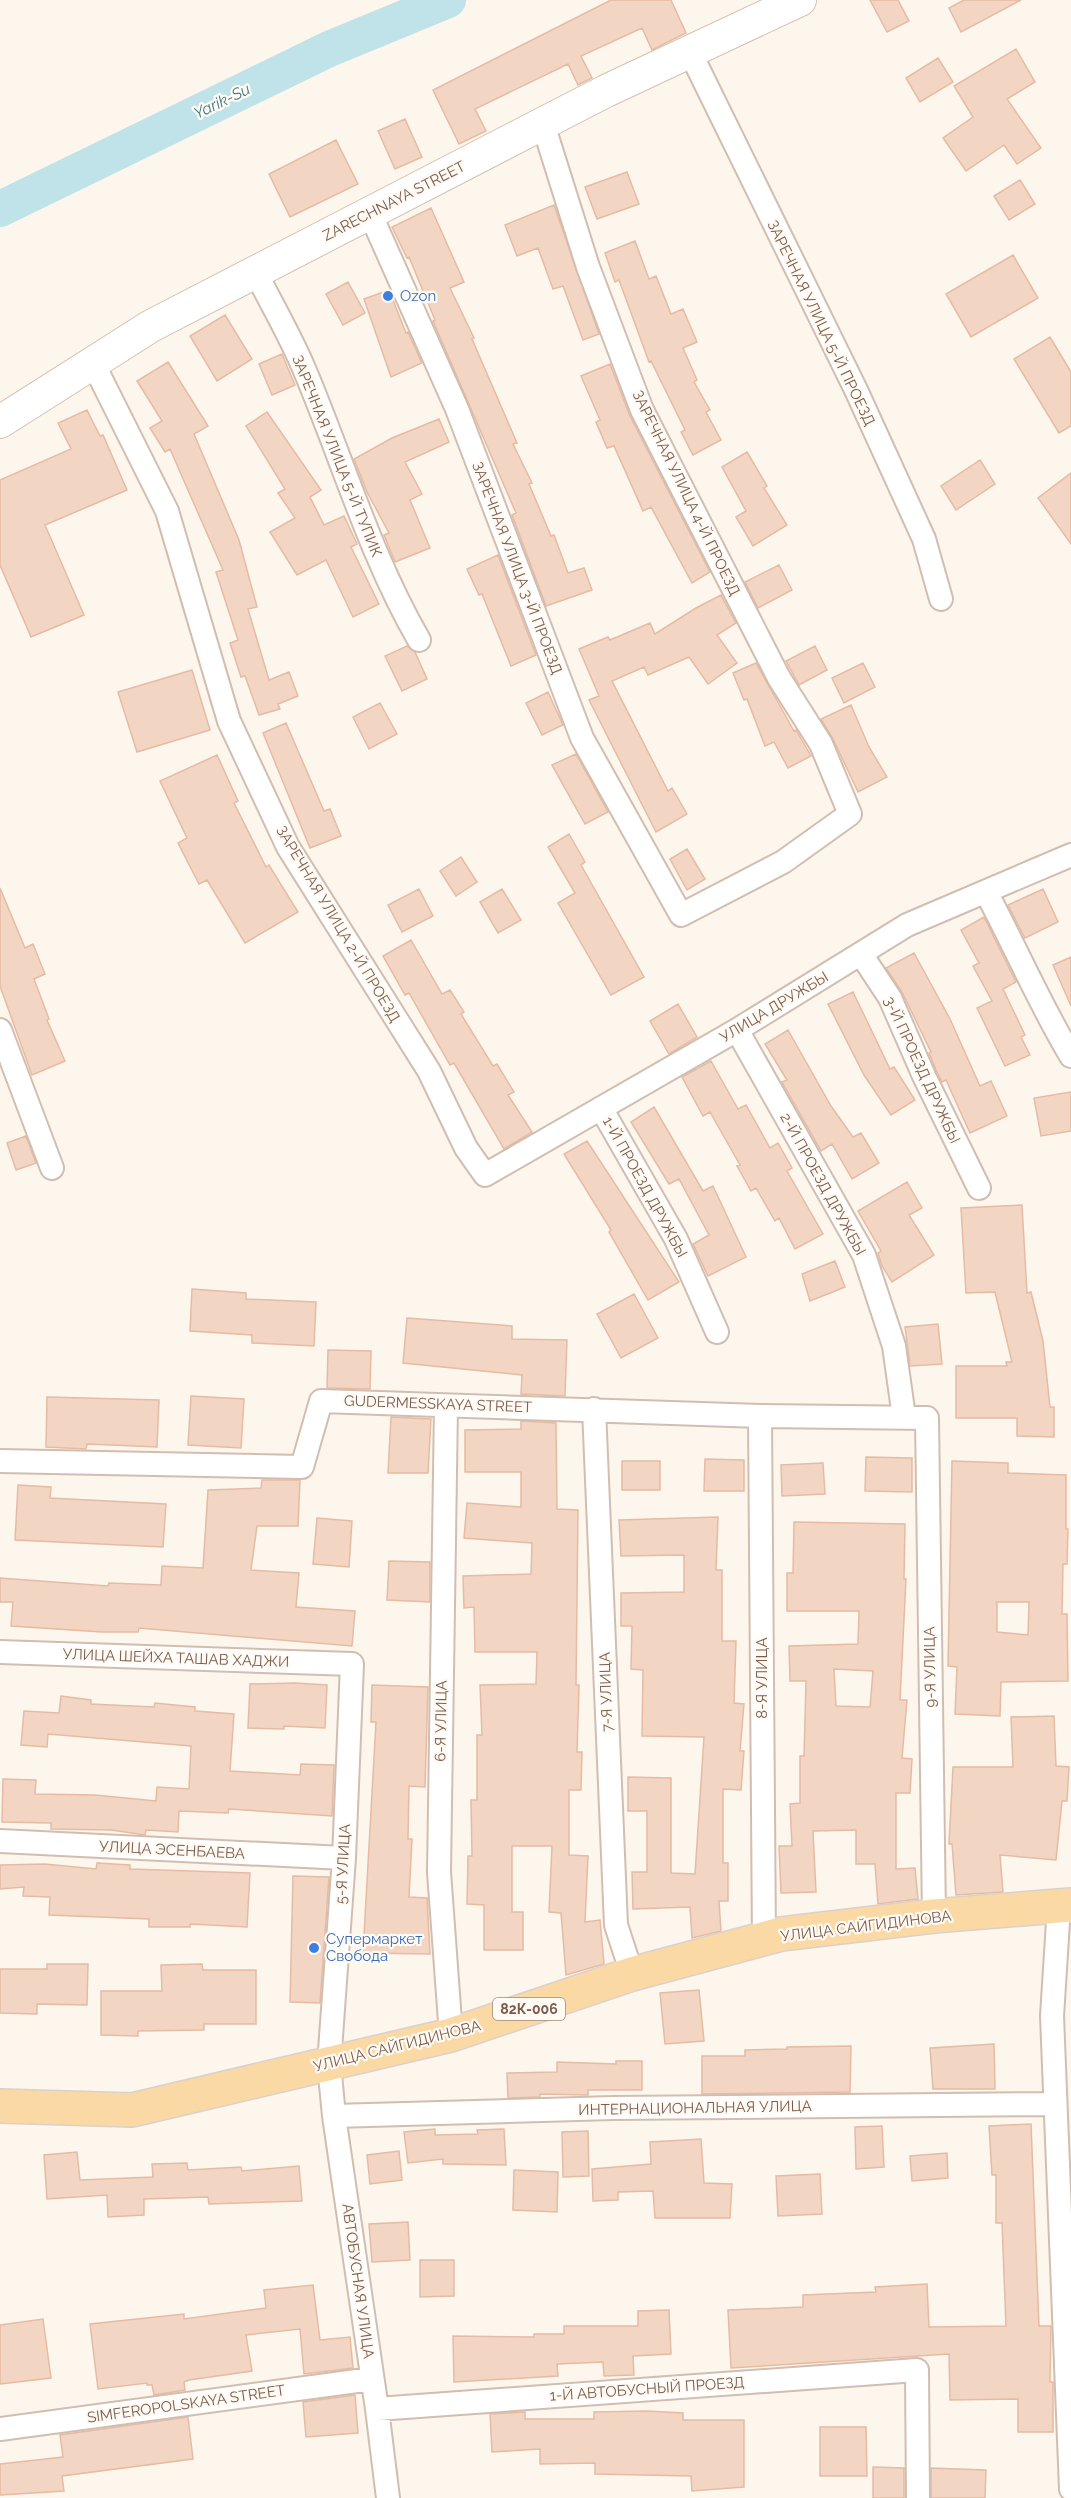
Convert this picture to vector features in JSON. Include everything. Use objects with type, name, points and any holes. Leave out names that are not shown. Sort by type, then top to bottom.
[{"type":"main road","name":"ZARECHNAYA STREET","points":[[0,422],[151,326],[543,123],[800,0]]},
{"type":"main road","name":"УЛИЦА САЙГИДИНОВА","points":[[0,2106],[132,2110],[451,2035],[632,1974],[764,1941],[781,1934],[934,1917],[1065,1906]]},
{"type":"street","name":"ЗАРЕЧНАЯ УЛИЦА 5-Й ПРОЕЗД","points":[[690,52],[856,390],[924,539],[941,599]]},
{"type":"street","name":"ЗАРЕЧНАЯ УЛИЦА 4-Й ПРОЕЗД","points":[[543,123],[588,267],[642,410],[779,678],[820,744],[850,814],[783,862],[681,915]]},
{"type":"street","name":"ЗАРЕЧНАЯ УЛИЦА 3-Й ПРОЕЗД","points":[[370,213],[456,410],[582,738],[681,915]]},
{"type":"street","name":"ЗАРЕЧНАЯ УЛИЦА 5-Й ТУПИК","points":[[256,273],[304,368],[369,537],[400,608],[419,640]]},
{"type":"street","name":"ЗАРЕЧНАЯ УЛИЦА 2-Й ПРОЕЗД","points":[[93,363],[167,511],[228,721],[288,847],[429,1071],[466,1148],[485,1175]]},
{"type":"street","name":"УЛИЦА ДРУЖБЫ","points":[[485,1175],[736,1030],[907,925],[1071,855]]},
{"type":"street","points":[[986,892],[1022,958],[1052,1025],[1071,1056]]},
{"type":"street","name":"3-Й ПРОЕЗД ДРУЖБЫ","points":[[861,954],[890,998],[924,1076],[979,1188]]},
{"type":"street","points":[[0,1030],[52,1168]]},
{"type":"street","name":"2-Й ПРОЕЗД ДРУЖБЫ","points":[[736,1030],[864,1255],[894,1347],[904,1417]]},
{"type":"street","name":"1-Й ПРОЕЗД ДРУЖБЫ","points":[[601,1108],[676,1239],[717,1332]]},
{"type":"street","name":"GUDERMESSKAYA STREET","points":[[0,1461],[302,1467],[321,1401],[594,1408],[760,1416],[927,1418]]},
{"type":"street","name":"6-Я УЛИЦА","points":[[446,1406],[440,1872],[451,2035]]},
{"type":"street","name":"7-Я УЛИЦА","points":[[594,1408],[616,1925],[632,1974]]},
{"type":"street","name":"8-Я УЛИЦА","points":[[760,1416],[764,1941]]},
{"type":"street","name":"9-Я УЛИЦА","points":[[927,1418],[934,1917]]},
{"type":"street","name":"УЛИЦА ШЕЙХА ТАШАВ ХАДЖИ","points":[[0,1652],[351,1664]]},
{"type":"street","name":"5-Я УЛИЦА","points":[[329,2064],[344,1858],[351,1664]]},
{"type":"street","name":"УЛИЦА ЭСЕНБАЕВА","points":[[0,1841],[344,1858]]},
{"type":"street","points":[[1065,1906],[1063,1983],[1052,2016],[1055,2104],[1065,2183],[1071,2489]]},
{"type":"street","name":"АВТОБУСНАЯ УЛИЦА","points":[[329,2064],[334,2116],[388,2498]]},
{"type":"street","name":"ИНТЕРНАЦИОНАЛЬНАЯ УЛИЦА","points":[[334,2116],[612,2108],[1055,2104]]},
{"type":"street","name":"1-Й АВТОБУСНЫЙ ПРОЕЗД","points":[[377,2409],[917,2370],[918,2498]]},
{"type":"street","name":"SIMFEROPOLSKAYA STREET","points":[[0,2429],[372,2379]]},
{"type":"building","points":[[611,0],[671,0],[686,33],[652,50],[642,28],[581,56],[592,78],[578,85],[568,64],[475,109],[486,131],[459,144],[433,90]]},
{"type":"building","points":[[870,0],[898,0],[909,21],[887,32]]},
{"type":"building","points":[[964,0],[1021,0],[961,32],[949,8]]},
{"type":"building","points":[[1016,49],[1035,82],[1007,99],[1041,148],[1017,164],[1004,145],[966,171],[943,138],[973,117],[954,86]]},
{"type":"building","points":[[938,58],[953,82],[920,102],[906,78]]},
{"type":"building","points":[[405,119],[422,157],[395,169],[378,131]]},
{"type":"building","points":[[336,140],[358,184],[290,217],[269,174]]},
{"type":"building","points":[[627,172],[639,204],[597,219],[585,187]]},
{"type":"building","points":[[1020,180],[1035,204],[1009,220],[994,196]]},
{"type":"building","points":[[554,205],[599,334],[583,340],[563,286],[553,289],[538,248],[517,256],[505,225]]},
{"type":"building","points":[[431,208],[464,282],[450,288],[474,338],[472,339],[517,443],[513,444],[532,483],[529,484],[551,536],[554,535],[568,573],[584,568],[592,590],[546,606],[512,515],[516,513],[433,321],[435,320],[409,257],[407,258],[392,227]]},
{"type":"building","points":[[635,241],[649,279],[656,276],[671,314],[683,309],[697,342],[683,348],[697,380],[694,382],[710,410],[706,412],[721,440],[693,455],[681,432],[685,430],[651,361],[649,362],[619,280],[615,282],[605,253]]},
{"type":"building","points":[[1013,255],[1038,298],[971,337],[946,294]]},
{"type":"building","points":[[348,282],[365,313],[343,325],[326,294]]},
{"type":"building","points":[[389,290],[406,333],[408,332],[422,363],[391,377],[364,299]]},
{"type":"building","points":[[225,315],[252,359],[217,381],[190,336]]},
{"type":"building","points":[[1050,337],[1071,372],[1071,426],[1059,433],[1014,359]]},
{"type":"building","points":[[282,354],[295,385],[272,395],[259,364]]},
{"type":"building","points":[[168,362],[208,426],[194,434],[239,540],[257,607],[248,609],[269,680],[289,672],[298,696],[278,704],[280,709],[259,715],[245,676],[241,677],[230,643],[238,640],[216,572],[223,570],[170,449],[165,452],[150,428],[162,421],[137,381]]},
{"type":"building","points":[[610,364],[630,416],[710,572],[692,583],[651,507],[643,511],[614,446],[607,448],[596,422],[600,420],[581,376]]},
{"type":"building","points":[[87,410],[100,436],[103,435],[127,490],[45,525],[84,615],[31,637],[0,565],[0,480],[71,449],[58,423]]},
{"type":"building","points":[[267,412],[321,490],[310,497],[324,525],[344,516],[357,544],[351,547],[379,604],[353,617],[326,560],[297,575],[270,532],[295,518],[278,493],[285,489],[246,426]]},
{"type":"building","points":[[439,419],[449,442],[405,462],[422,494],[410,500],[430,548],[395,562],[384,535],[389,533],[367,492],[354,459],[392,438]]},
{"type":"building","points":[[747,452],[767,486],[764,488],[787,525],[753,546],[736,517],[746,511],[722,467]]},
{"type":"building","points":[[980,460],[995,484],[956,510],[941,486]]},
{"type":"building","points":[[1071,473],[1071,544],[1038,498]]},
{"type":"building","points":[[498,555],[536,655],[511,666],[482,594],[479,595],[467,569]]},
{"type":"building","points":[[779,565],[792,590],[758,608],[745,582]]},
{"type":"building","points":[[721,595],[736,623],[717,635],[737,663],[708,684],[689,657],[648,675],[644,667],[612,681],[668,791],[672,788],[687,814],[656,832],[589,700],[599,696],[579,649],[608,637],[610,640],[650,623],[655,634]]},
{"type":"building","points":[[407,646],[415,652],[427,679],[402,691],[385,656]]},
{"type":"building","points":[[815,646],[827,670],[799,685],[786,661]]},
{"type":"building","points":[[756,663],[794,731],[796,730],[811,756],[788,768],[774,742],[765,746],[747,699],[744,700],[733,673]]},
{"type":"building","points":[[863,663],[875,687],[844,703],[832,678]]},
{"type":"building","points":[[192,670],[210,730],[137,752],[118,692]]},
{"type":"building","points":[[548,692],[563,725],[542,735],[526,703]]},
{"type":"building","points":[[380,703],[397,734],[369,749],[353,717]]},
{"type":"building","points":[[851,705],[869,747],[887,777],[858,792],[821,719]]},
{"type":"building","points":[[286,723],[324,811],[330,809],[341,836],[310,848],[263,733]]},
{"type":"building","points":[[576,754],[608,812],[585,824],[552,765]]},
{"type":"building","points":[[217,755],[238,801],[234,803],[266,867],[269,865],[298,912],[245,943],[207,880],[199,884],[178,843],[187,838],[160,781]]},
{"type":"building","points":[[569,834],[585,862],[581,865],[644,977],[611,995],[558,903],[575,893],[548,847]]},
{"type":"building","points":[[687,849],[705,879],[687,890],[670,859]]},
{"type":"building","points":[[461,857],[477,882],[456,896],[440,871]]},
{"type":"building","points":[[0,888],[25,948],[33,944],[45,974],[34,979],[49,1019],[47,1020],[65,1061],[32,1075],[0,986]]},
{"type":"building","points":[[419,889],[433,916],[402,932],[388,905]]},
{"type":"building","points":[[502,889],[521,920],[498,933],[480,902]]},
{"type":"building","points":[[1043,889],[1058,922],[1025,938],[1008,905]]},
{"type":"building","points":[[984,917],[1016,982],[1003,989],[1025,1035],[1021,1037],[1030,1055],[1005,1066],[977,1008],[992,1001],[973,966],[979,963],[961,930]]},
{"type":"building","points":[[411,940],[442,994],[450,990],[464,1012],[461,1014],[493,1066],[497,1064],[514,1092],[508,1095],[532,1132],[504,1149],[454,1063],[450,1065],[409,993],[405,995],[383,956]]},
{"type":"building","points":[[914,953],[950,1019],[980,1086],[991,1081],[1007,1116],[970,1133],[946,1080],[942,1082],[936,1070],[929,1053],[931,1052],[902,992],[886,968]]},
{"type":"building","points":[[1071,957],[1071,1006],[1053,965]]},
{"type":"building","points":[[853,992],[890,1069],[894,1067],[915,1100],[891,1115],[864,1075],[828,1004]]},
{"type":"building","points":[[678,1004],[697,1037],[669,1054],[650,1021]]},
{"type":"building","points":[[788,1030],[831,1106],[853,1137],[861,1133],[879,1163],[852,1179],[832,1144],[821,1151],[782,1082],[787,1080],[765,1044]]},
{"type":"building","points":[[711,1061],[738,1109],[746,1105],[770,1148],[778,1143],[792,1168],[787,1171],[823,1234],[795,1249],[779,1218],[775,1221],[756,1188],[751,1191],[737,1166],[740,1165],[710,1112],[703,1116],[682,1077]]},
{"type":"building","points":[[1071,1092],[1071,1131],[1041,1136],[1034,1098]]},
{"type":"building","points":[[654,1107],[703,1191],[713,1186],[746,1257],[708,1276],[693,1244],[709,1235],[679,1179],[669,1184],[631,1122]]},
{"type":"building","points":[[26,1136],[36,1163],[16,1170],[7,1143]]},
{"type":"building","points":[[587,1141],[679,1282],[648,1300],[609,1232],[611,1230],[564,1154]]},
{"type":"building","points":[[907,1182],[922,1208],[909,1215],[934,1255],[892,1282],[882,1266],[878,1253],[881,1251],[858,1211]]},
{"type":"building","points":[[1022,1205],[1027,1293],[1031,1292],[1043,1341],[1050,1407],[1054,1407],[1054,1437],[1017,1436],[1017,1418],[956,1418],[956,1366],[1007,1366],[1006,1362],[1012,1362],[995,1292],[966,1293],[961,1208]]},
{"type":"building","points":[[835,1261],[845,1287],[810,1301],[802,1274]]},
{"type":"building","points":[[192,1289],[246,1293],[246,1299],[316,1302],[314,1346],[252,1343],[252,1335],[190,1331]]},
{"type":"building","points":[[634,1294],[658,1338],[621,1358],[597,1314]]},
{"type":"building","points":[[407,1318],[512,1326],[512,1339],[567,1340],[565,1396],[521,1394],[522,1375],[403,1363]]},
{"type":"building","points":[[938,1324],[942,1364],[910,1366],[905,1327]]},
{"type":"building","points":[[328,1350],[371,1351],[370,1389],[327,1388]]},
{"type":"building","points":[[191,1396],[244,1399],[241,1448],[188,1445]]},
{"type":"building","points":[[47,1397],[159,1400],[157,1447],[87,1444],[86,1449],[46,1447]]},
{"type":"building","points":[[391,1417],[431,1419],[428,1473],[388,1473]]},
{"type":"building","points":[[521,1421],[556,1423],[557,1509],[578,1510],[577,1752],[582,1752],[581,1790],[569,1790],[569,1855],[588,1856],[585,1922],[600,1920],[604,1964],[566,1975],[561,1913],[549,1912],[552,1846],[512,1846],[512,1912],[523,1912],[523,1950],[484,1950],[484,1905],[467,1904],[468,1856],[472,1856],[471,1800],[477,1800],[477,1735],[482,1735],[480,1685],[536,1684],[537,1652],[475,1652],[474,1607],[464,1608],[463,1576],[531,1574],[532,1543],[464,1538],[467,1503],[521,1507],[521,1472],[465,1472],[465,1430],[521,1429]]},
{"type":"building","points":[[866,1457],[912,1458],[912,1492],[865,1491]]},
{"type":"building","points":[[705,1459],[744,1460],[744,1491],[704,1491]]},
{"type":"building","points":[[622,1461],[660,1461],[660,1490],[622,1490]]},
{"type":"building","points":[[952,1461],[1008,1463],[1008,1473],[1066,1475],[1067,1564],[1063,1564],[1062,1614],[1067,1614],[1068,1681],[1001,1682],[1000,1716],[955,1714],[957,1667],[948,1666]],"holes":[[[997,1602],[1029,1602],[1028,1635],[997,1632]]]},
{"type":"building","points":[[823,1463],[825,1494],[782,1496],[781,1465]]},
{"type":"building","points":[[262,1480],[300,1480],[298,1526],[257,1526],[251,1570],[299,1573],[296,1607],[355,1611],[352,1646],[139,1628],[138,1632],[102,1632],[11,1626],[13,1602],[0,1602],[0,1578],[108,1586],[109,1583],[161,1585],[162,1566],[203,1568],[208,1490],[261,1488]]},
{"type":"building","points":[[18,1485],[51,1487],[50,1498],[166,1504],[163,1547],[15,1540]]},
{"type":"building","points":[[718,1517],[716,1570],[722,1570],[722,1641],[736,1641],[734,1703],[744,1704],[740,1751],[744,1751],[741,1790],[723,1789],[723,1863],[728,1863],[728,1901],[719,1901],[721,1931],[692,1938],[690,1907],[633,1909],[632,1872],[647,1872],[647,1811],[628,1811],[628,1777],[671,1778],[671,1873],[695,1874],[704,1737],[642,1736],[643,1670],[631,1669],[632,1626],[621,1626],[621,1593],[684,1592],[684,1555],[621,1556],[619,1520]]},
{"type":"building","points":[[317,1518],[352,1521],[349,1567],[313,1564]]},
{"type":"building","points":[[794,1522],[905,1524],[904,1579],[906,1579],[900,1700],[907,1700],[902,1758],[912,1759],[910,1793],[896,1793],[896,1869],[915,1868],[918,1899],[878,1904],[875,1864],[856,1864],[856,1830],[813,1831],[816,1892],[781,1893],[779,1846],[792,1846],[790,1804],[800,1803],[800,1756],[804,1756],[806,1681],[790,1681],[789,1646],[858,1644],[859,1611],[787,1611],[787,1573],[793,1573]],"holes":[[[834,1669],[873,1671],[870,1707],[836,1706]]]},
{"type":"building","points":[[389,1561],[430,1562],[430,1602],[387,1600]]},
{"type":"building","points":[[250,1684],[327,1685],[325,1728],[284,1726],[284,1729],[248,1728]]},
{"type":"building","points":[[372,1685],[428,1687],[425,1787],[409,1786],[408,1839],[412,1839],[409,1897],[427,1898],[430,1954],[363,1953],[376,1722],[371,1722]]},
{"type":"building","points":[[61,1696],[91,1700],[91,1704],[154,1707],[155,1703],[195,1707],[195,1711],[234,1714],[230,1771],[300,1775],[301,1764],[334,1765],[332,1816],[229,1809],[228,1813],[179,1811],[178,1832],[146,1830],[145,1835],[111,1830],[51,1829],[51,1823],[2,1822],[3,1779],[36,1780],[35,1794],[95,1795],[156,1801],[157,1787],[189,1789],[191,1746],[48,1734],[47,1747],[21,1745],[24,1711],[59,1713]]},
{"type":"building","points":[[1054,1716],[1056,1766],[1069,1767],[1067,1801],[1062,1801],[1056,1860],[1000,1855],[1003,1892],[956,1895],[952,1844],[949,1844],[953,1767],[1013,1767],[1011,1717]]},
{"type":"building","points":[[97,1863],[130,1865],[130,1869],[250,1873],[247,1927],[190,1924],[190,1927],[149,1927],[149,1919],[49,1915],[50,1897],[23,1896],[24,1887],[0,1889],[0,1865],[45,1864],[96,1869]]},
{"type":"building","points":[[293,1876],[329,1877],[320,2003],[290,2002]]},
{"type":"building","points":[[47,1964],[88,1964],[87,2005],[37,2004],[37,2014],[0,2013],[0,1969],[47,1969]]},
{"type":"building","points":[[202,1964],[203,1970],[256,1970],[256,2024],[204,2024],[204,2030],[138,2031],[138,2036],[101,2035],[101,1991],[162,1991],[161,1965]]},
{"type":"building","points":[[699,1990],[704,2041],[665,2044],[660,1993]]},
{"type":"building","points":[[994,2044],[995,2089],[933,2089],[930,2048]]},
{"type":"building","points":[[851,2046],[850,2092],[702,2094],[702,2056],[745,2056],[745,2050],[787,2049],[787,2047]]},
{"type":"building","points":[[616,2061],[642,2061],[642,2090],[588,2090],[588,2095],[540,2094],[540,2097],[508,2098],[507,2073],[557,2072],[557,2062],[616,2064]]},
{"type":"building","points":[[1031,2124],[1039,2326],[1051,2326],[1050,2382],[1053,2382],[1053,2432],[1018,2432],[1018,2399],[950,2400],[949,2354],[731,2368],[728,2310],[803,2307],[803,2295],[876,2292],[875,2287],[927,2284],[929,2327],[1006,2326],[1002,2223],[996,2223],[996,2175],[992,2175],[989,2126]]},
{"type":"building","points":[[882,2126],[884,2167],[856,2169],[855,2127]]},
{"type":"building","points":[[435,2129],[435,2135],[478,2134],[477,2130],[504,2129],[506,2165],[443,2164],[443,2159],[408,2163],[404,2132]]},
{"type":"building","points":[[588,2131],[589,2176],[563,2177],[562,2132]]},
{"type":"building","points":[[701,2139],[704,2183],[732,2184],[730,2218],[655,2218],[653,2191],[618,2192],[618,2200],[593,2201],[592,2169],[651,2164],[650,2142]]},
{"type":"building","points":[[399,2151],[402,2180],[370,2184],[367,2155]]},
{"type":"building","points":[[77,2152],[80,2180],[153,2177],[152,2164],[187,2163],[188,2170],[241,2167],[242,2171],[299,2166],[302,2201],[209,2204],[208,2197],[144,2199],[144,2215],[108,2217],[107,2195],[47,2199],[44,2155]]},
{"type":"building","points":[[947,2153],[948,2178],[912,2181],[910,2156]]},
{"type":"building","points":[[514,2170],[558,2172],[557,2212],[513,2210]]},
{"type":"building","points":[[820,2174],[822,2214],[778,2216],[776,2176]]},
{"type":"building","points":[[408,2222],[410,2260],[372,2262],[369,2224]]},
{"type":"building","points":[[420,2260],[454,2260],[454,2296],[420,2297]]},
{"type":"building","points":[[313,2285],[320,2340],[350,2337],[353,2368],[304,2374],[300,2329],[246,2335],[252,2371],[189,2380],[184,2382],[185,2390],[154,2395],[152,2385],[147,2385],[147,2383],[98,2389],[90,2324],[184,2314],[184,2319],[266,2308],[264,2290]]},
{"type":"building","points":[[669,2310],[671,2354],[633,2356],[634,2375],[604,2376],[603,2362],[557,2364],[558,2376],[454,2382],[453,2336],[534,2337],[534,2334],[564,2334],[564,2326],[638,2326],[638,2311]]},
{"type":"building","points":[[43,2319],[51,2378],[0,2384],[0,2325]]},
{"type":"building","points":[[355,2395],[358,2433],[306,2437],[303,2402]]},
{"type":"building","points":[[525,2412],[525,2419],[594,2419],[594,2412],[683,2413],[683,2420],[744,2420],[744,2487],[692,2491],[691,2476],[595,2474],[595,2463],[540,2464],[540,2449],[492,2452],[490,2414]]},
{"type":"building","points":[[188,2417],[193,2459],[62,2476],[64,2491],[0,2495],[0,2464],[63,2457],[60,2435]]},
{"type":"building","points":[[820,2427],[866,2427],[867,2476],[820,2476]]},
{"type":"building","points":[[873,2467],[904,2468],[904,2498],[873,2498]]},
{"type":"building","points":[[931,2468],[986,2470],[985,2498],[931,2498]]},
{"type":"waterway","name":"Yarik-Su","points":[[0,209],[329,49],[448,0]]},
{"type":"place","name":"Ozon","points":[[388,296]]},
{"type":"place","name":"Супермаркет Свобода","points":[[314,1948]]}]
